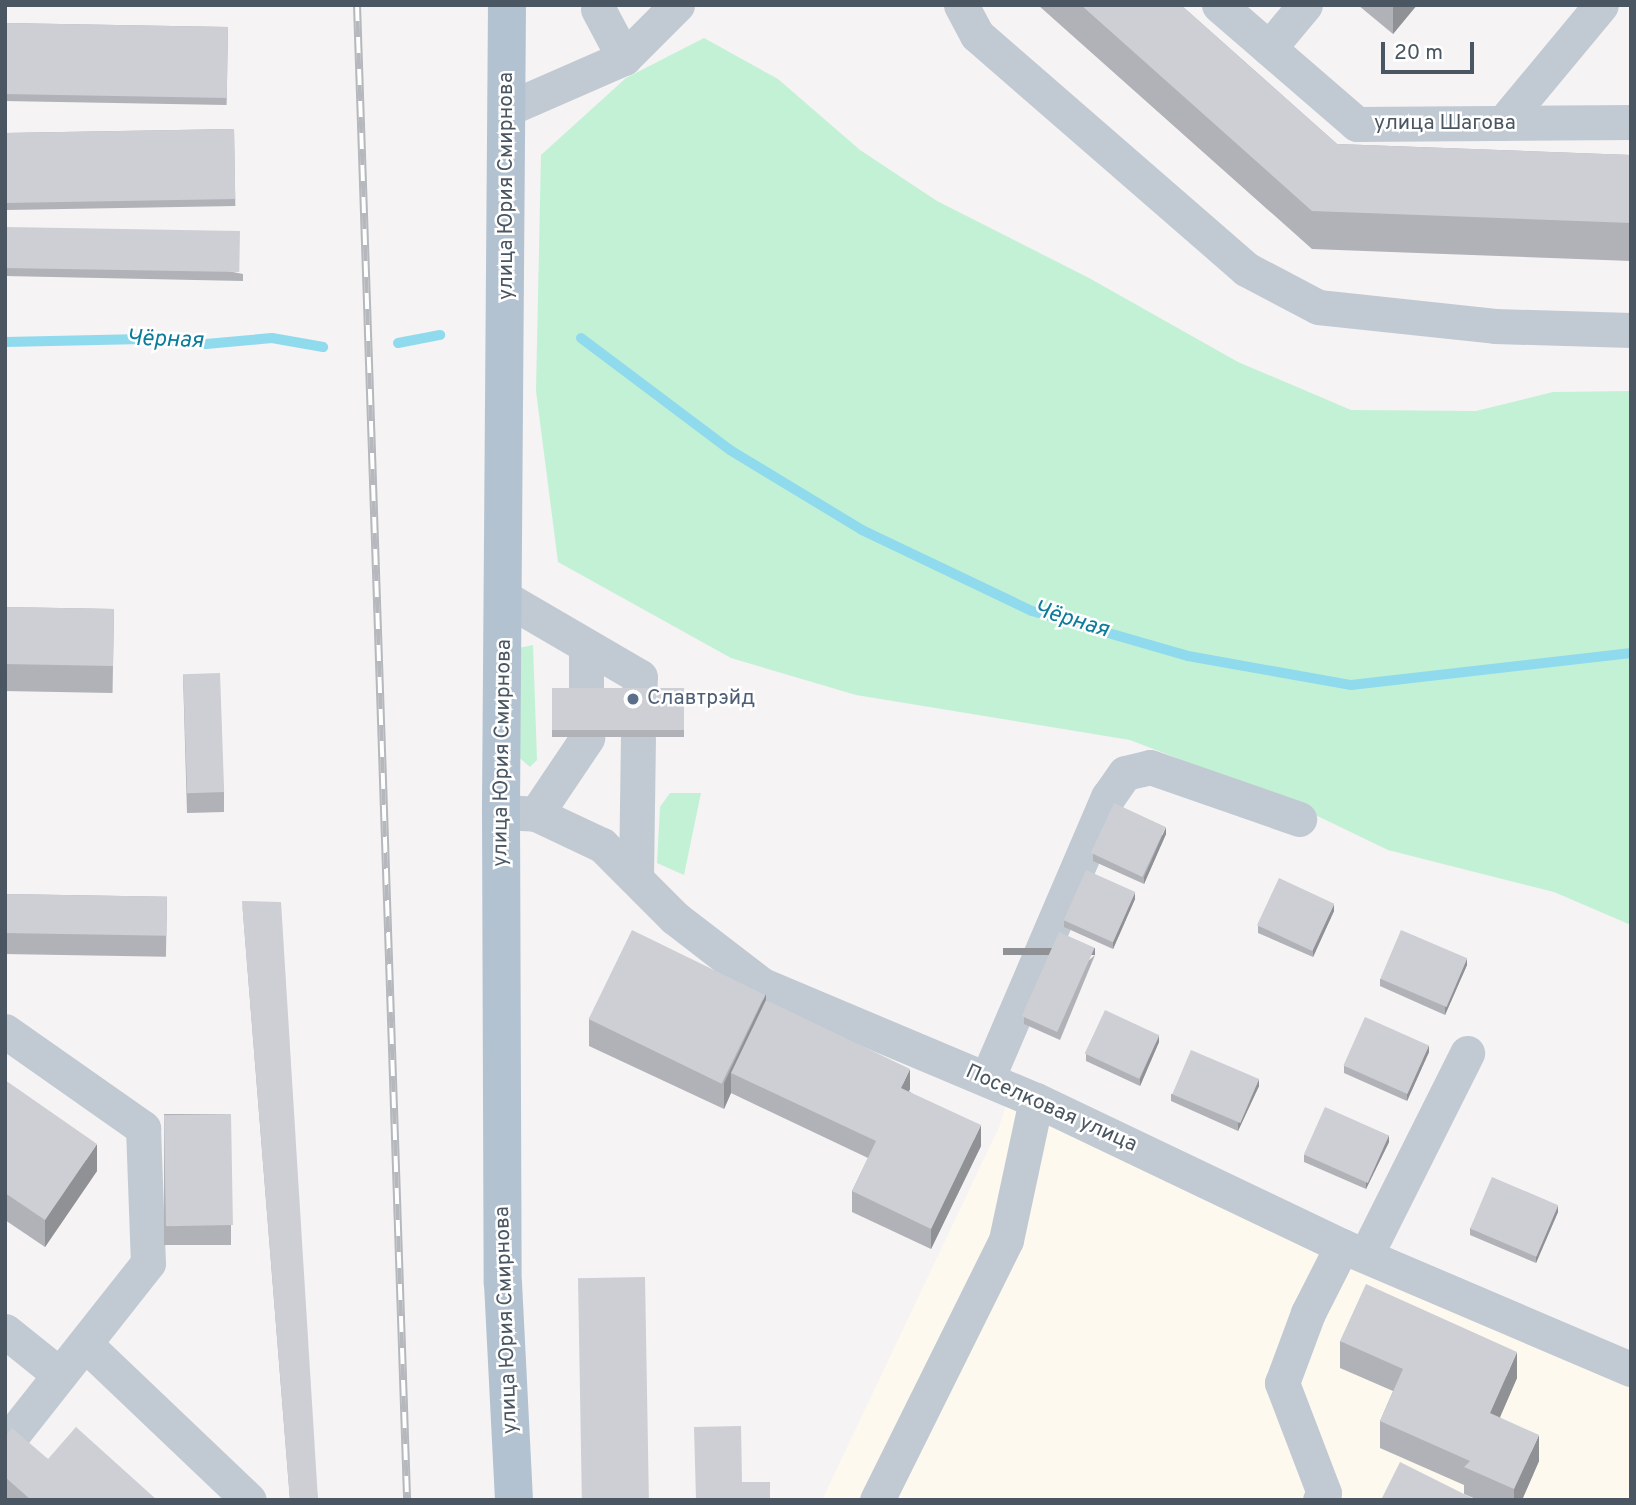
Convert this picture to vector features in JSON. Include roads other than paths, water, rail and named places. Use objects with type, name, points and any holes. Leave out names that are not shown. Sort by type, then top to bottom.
[{"type":"main road","name":"улица Юрия Смирнова","points":[[507,5],[506,597],[518,813],[503,1283],[514,1500]]},
{"type":"street","points":[[961,5],[977,34],[1246,270],[1318,307],[1495,327],[1631,330]]},
{"type":"street","name":"улица Шагова","points":[[1219,5],[1357,124],[1631,122]]},
{"type":"street","points":[[1269,48],[1304,5]]},
{"type":"street","points":[[1503,123],[1601,5]]},
{"type":"street","points":[[507,109],[624,58],[674,7]]},
{"type":"street","points":[[598,9],[624,58]]},
{"type":"street","points":[[506,597],[586,649],[640,677],[639,694]]},
{"type":"street","points":[[586,649],[586,694]]},
{"type":"street","points":[[518,813],[587,738]]},
{"type":"street","points":[[636,878],[638,738]]},
{"type":"street","points":[[987,1079],[1108,797],[1125,773],[1150,767],[1299,819]]},
{"type":"street","name":"Поселковая улица","points":[[518,813],[602,845],[674,918],[762,985],[1036,1100],[1354,1251],[1631,1369]]},
{"type":"street","points":[[5,1031],[143,1128],[148,1264],[5,1444]]},
{"type":"street","points":[[1320,1500],[1324,1493],[1282,1383],[1308,1313],[1354,1251],[1467,1053]]},
{"type":"street","points":[[877,1500],[1006,1240],[1036,1100]]},
{"type":"street","points":[[5,1331],[60,1375]]},
{"type":"street","points":[[85,1344],[249,1500]]},
{"type":"waterway","name":"Чёрная","points":[[398,343],[440,335]]},
{"type":"waterway","name":"Чёрная","points":[[5,342],[143,339],[206,344],[272,338],[323,347]]},
{"type":"waterway","name":"Чёрная","points":[[581,338],[730,450],[862,530],[1032,611],[1188,656],[1351,685],[1631,653]]},
{"type":"railway","points":[[357,5],[407,1500]]},
{"type":"place","name":"Славтрэйд","points":[[633,699]]}]
